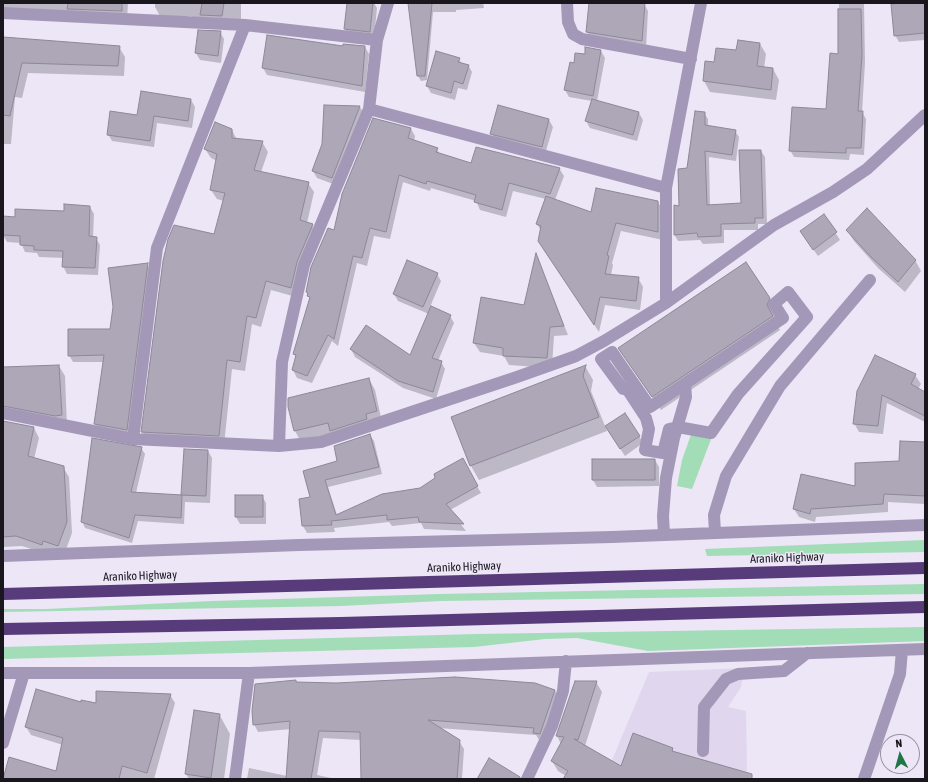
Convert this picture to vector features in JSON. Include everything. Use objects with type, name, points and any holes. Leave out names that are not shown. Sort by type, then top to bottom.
[{"type":"highway","name":"Araniko Highway","points":[[3,594],[925,568]]},
{"type":"highway","points":[[3,630],[334,623],[925,607]]},
{"type":"street","points":[[279,446],[282,362],[304,265],[369,108],[377,40],[388,3]]},
{"type":"street","points":[[567,3],[568,22],[570,28],[573,34],[582,39],[691,59]]},
{"type":"street","points":[[666,303],[666,188],[701,3]]},
{"type":"street","points":[[3,13],[245,25],[377,40]]},
{"type":"street","points":[[133,439],[157,248],[245,25]]},
{"type":"street","points":[[369,108],[666,188]]},
{"type":"street","points":[[3,413],[133,439],[279,446],[321,442],[568,358],[604,341],[666,303],[774,225],[834,192],[867,169],[925,116]]},
{"type":"street","points":[[715,533],[714,515],[726,476],[780,386],[870,280]]},
{"type":"street","points":[[788,292],[807,316],[738,394],[711,433],[678,427],[669,429],[663,453],[645,450],[649,429],[646,418],[627,389],[623,389],[601,359],[612,352],[650,407],[685,384],[784,318],[774,304],[788,292]]},
{"type":"street","points":[[664,535],[663,516],[666,478],[686,397],[685,384]]},
{"type":"street","points":[[3,556],[306,544],[664,535],[925,525]]},
{"type":"street","points":[[3,673],[249,673],[925,649]]},
{"type":"street","points":[[864,779],[900,674],[902,650]]},
{"type":"street","points":[[703,751],[704,707],[726,679],[738,674],[784,671],[807,653]]},
{"type":"street","points":[[527,779],[552,726],[563,691],[566,662]]},
{"type":"street","points":[[3,743],[24,673]]},
{"type":"street","points":[[235,779],[249,673]]},
{"type":"shaded area","points":[[745,668],[741,687],[728,707],[746,711],[747,769],[745,779],[604,779],[649,672]]},
{"type":"green space","points":[[693,429],[713,434],[692,489],[677,486],[682,460]]},
{"type":"green space","points":[[925,540],[925,552],[707,556],[705,549]]},
{"type":"green space","points":[[925,584],[925,594],[441,601],[341,606],[3,612],[3,609],[47,609],[212,601],[440,594]]},
{"type":"green space","points":[[925,627],[925,641],[648,651],[577,638],[545,639],[474,647],[3,659],[3,647],[476,634]]},
{"type":"building","points":[[68,3],[122,3],[122,11],[67,9]]},
{"type":"building","points":[[202,3],[224,3],[222,16],[200,15]]},
{"type":"building","points":[[347,3],[373,3],[370,32],[344,29]]},
{"type":"building","points":[[408,3],[432,3],[425,76],[417,76]]},
{"type":"building","points":[[589,3],[645,3],[642,41],[586,32]]},
{"type":"building","points":[[925,3],[925,33],[894,36],[891,4]]},
{"type":"building","points":[[838,9],[861,9],[862,55],[858,111],[863,111],[861,148],[846,148],[846,153],[789,151],[792,107],[826,109],[830,53],[838,54]]},
{"type":"building","points":[[198,30],[221,31],[218,56],[195,53]]},
{"type":"building","points":[[267,35],[343,46],[343,44],[365,46],[362,86],[262,68]]},
{"type":"building","points":[[3,37],[120,46],[118,66],[22,63],[10,116],[3,115]]},
{"type":"building","points":[[738,40],[760,43],[757,66],[773,68],[771,90],[703,81],[705,61],[714,62],[716,48],[736,50]]},
{"type":"building","points":[[585,47],[601,50],[593,96],[564,90],[570,62],[574,63],[575,53],[585,54]]},
{"type":"building","points":[[436,51],[460,58],[458,62],[469,65],[463,84],[454,81],[451,93],[426,86]]},
{"type":"building","points":[[141,91],[191,99],[188,121],[154,116],[150,141],[107,135],[110,111],[137,115]]},
{"type":"building","points":[[592,99],[639,112],[633,135],[585,121]]},
{"type":"building","points":[[324,105],[360,106],[332,178],[312,171],[322,144]]},
{"type":"building","points":[[498,105],[549,119],[542,147],[490,134]]},
{"type":"building","points":[[695,111],[705,112],[705,125],[736,130],[732,155],[705,151],[707,205],[741,203],[739,150],[761,150],[763,218],[755,218],[755,223],[721,224],[721,236],[698,237],[697,233],[674,235],[674,205],[679,206],[678,169],[687,168]]},
{"type":"building","points":[[373,118],[411,128],[408,138],[438,148],[436,152],[471,163],[476,147],[560,168],[550,194],[509,183],[502,210],[474,202],[476,195],[427,181],[426,184],[399,175],[386,232],[370,228],[362,258],[353,256],[334,339],[328,335],[307,376],[292,370],[296,355],[293,354],[310,297],[307,296],[308,293],[306,292],[311,267],[328,228],[334,230],[342,194]]},
{"type":"building","points":[[215,122],[232,129],[232,138],[263,141],[254,170],[309,182],[300,220],[313,224],[297,262],[291,288],[266,281],[256,318],[247,316],[240,362],[227,360],[219,436],[141,432],[163,261],[168,239],[174,225],[214,234],[225,193],[210,190],[217,154],[204,149]]},
{"type":"building","points":[[596,188],[658,201],[658,232],[616,223],[607,255],[609,256],[605,274],[639,277],[636,301],[600,297],[594,325],[538,241],[541,226],[536,224],[546,196],[591,212]]},
{"type":"building","points":[[64,204],[90,206],[89,236],[97,237],[95,268],[62,267],[63,251],[34,250],[34,246],[20,245],[20,236],[3,235],[3,216],[15,217],[15,209],[64,211]]},
{"type":"building","points":[[867,208],[916,260],[898,282],[871,257],[846,230]]},
{"type":"building","points":[[824,214],[837,232],[813,250],[800,231]]},
{"type":"building","points":[[536,253],[564,326],[550,327],[547,358],[503,356],[503,348],[473,343],[481,297],[524,305]]},
{"type":"building","points":[[407,260],[438,273],[423,307],[393,294]]},
{"type":"building","points":[[746,262],[770,298],[767,305],[773,316],[652,397],[618,348]]},
{"type":"building","points":[[148,263],[127,430],[94,424],[104,355],[68,356],[68,329],[110,329],[113,307],[108,268]]},
{"type":"building","points":[[431,306],[451,315],[432,358],[442,361],[433,392],[398,381],[350,349],[366,325],[410,355]]},
{"type":"building","points":[[875,355],[916,374],[911,384],[925,392],[925,416],[882,395],[878,426],[853,424],[857,391]]},
{"type":"building","points":[[59,365],[62,415],[55,416],[3,406],[3,367]]},
{"type":"building","points":[[586,365],[583,376],[599,417],[470,466],[451,417]]},
{"type":"building","points":[[369,378],[377,411],[366,414],[367,419],[330,431],[328,423],[294,431],[288,407],[288,398]]},
{"type":"building","points":[[625,413],[640,436],[620,449],[605,426]]},
{"type":"building","points":[[3,421],[34,427],[28,456],[64,466],[67,522],[58,546],[43,541],[42,545],[16,536],[3,537]]},
{"type":"building","points":[[370,434],[379,467],[325,480],[336,515],[382,494],[420,488],[435,478],[434,474],[463,458],[478,486],[446,504],[464,524],[419,522],[418,517],[387,520],[387,515],[331,521],[332,525],[302,526],[299,499],[310,497],[303,471],[337,461],[334,446]]},
{"type":"building","points":[[92,438],[142,447],[131,492],[182,495],[181,518],[135,515],[129,538],[81,522]]},
{"type":"building","points":[[900,441],[925,442],[925,496],[884,494],[883,504],[811,509],[810,514],[793,509],[801,474],[855,486],[855,463],[899,461]]},
{"type":"building","points":[[184,449],[208,450],[206,496],[181,495]]},
{"type":"building","points":[[592,459],[655,459],[655,480],[592,480]]},
{"type":"building","points":[[235,495],[263,495],[263,517],[235,517]]},
{"type":"building","points":[[455,677],[535,683],[555,690],[540,734],[533,733],[534,728],[428,720],[460,740],[457,779],[361,779],[360,732],[319,731],[311,779],[286,779],[290,721],[253,725],[252,711],[255,684],[296,680],[296,682],[336,683]]},
{"type":"building","points":[[575,681],[597,681],[578,740],[574,739],[621,766],[633,733],[673,748],[672,751],[752,774],[752,779],[563,779],[568,771],[551,761],[564,737],[556,736]]},
{"type":"building","points":[[36,689],[81,702],[81,700],[96,703],[96,691],[171,694],[147,773],[122,766],[119,779],[3,779],[9,757],[56,771],[63,738],[25,727]]},
{"type":"building","points":[[194,710],[220,714],[211,778],[185,774]]},
{"type":"building","points":[[489,758],[520,777],[520,779],[477,779]]}]
